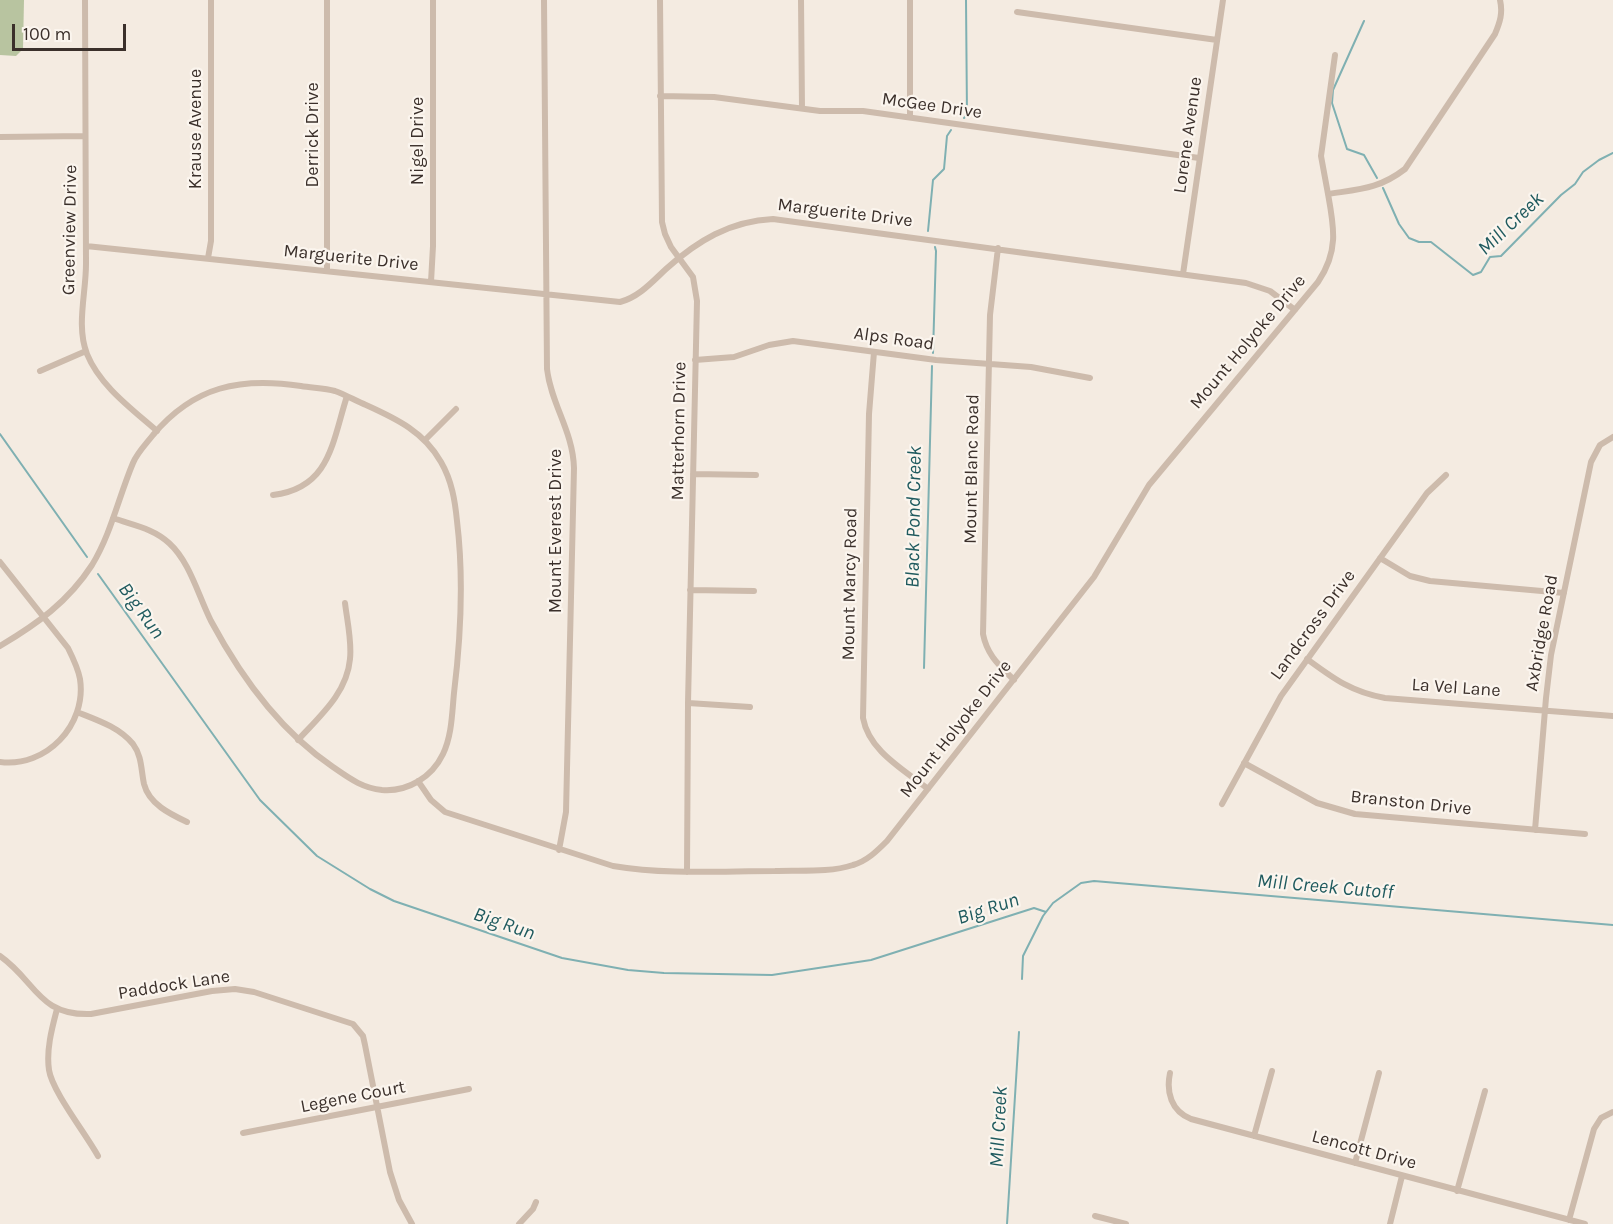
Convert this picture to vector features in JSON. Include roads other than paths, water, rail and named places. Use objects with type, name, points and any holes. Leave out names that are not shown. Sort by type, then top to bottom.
[{"type":"street","name":"Greenview Drive","points":[[85,0],[86,279],[82,327],[86,351],[93,367],[106,385],[157,431]]},
{"type":"street","name":"Krause Avenue","points":[[208,258],[211,241],[212,188],[210,0]]},
{"type":"street","name":"Derrick Drive","points":[[327,0],[327,271]]},
{"type":"street","name":"Nigel Drive","points":[[431,282],[433,0]]},
{"type":"street","name":"Mount Everest Drive","points":[[544,0],[546,354],[549,384],[571,440],[574,468],[567,812],[559,850]]},
{"type":"street","name":"Matterhorn Drive","points":[[660,0],[662,222],[665,234],[690,272],[696,288],[687,872]]},
{"type":"street","points":[[801,0],[802,108]]},
{"type":"street","points":[[910,0],[910,117]]},
{"type":"street","name":"Lorene Avenue","points":[[1183,274],[1223,0]]},
{"type":"street","points":[[1335,55],[1322,156],[1329,194],[1367,189],[1390,180],[1404,169],[1495,34],[1502,10],[1500,0]]},
{"type":"street","points":[[1017,12],[1217,40]]},
{"type":"street","name":"McGee Drive","points":[[660,96],[714,97],[820,111],[863,111],[1199,158]]},
{"type":"street","points":[[0,137],[85,136]]},
{"type":"street","name":"Mount Holyoke Drive","points":[[418,781],[431,800],[445,812],[613,866],[687,872],[822,870],[851,866],[877,851],[1094,577],[1149,484],[1325,271],[1335,231],[1329,194]]},
{"type":"street","name":"Marguerite Drive","points":[[86,246],[610,302],[627,300],[644,290],[705,238],[743,223],[773,219],[1256,285],[1270,291],[1295,310]]},
{"type":"street","name":"Mount Blanc Road","points":[[998,248],[992,294],[989,364],[983,634],[992,658],[1014,680]]},
{"type":"street","name":"Alps Road","points":[[695,360],[734,357],[787,341],[1030,367],[1090,378]]},
{"type":"street","points":[[40,371],[86,351]]},
{"type":"street","name":"Mount Marcy Road","points":[[874,352],[868,414],[863,718],[866,732],[879,749],[928,789]]},
{"type":"street","points":[[0,646],[44,618],[68,596],[93,563],[134,459],[174,412],[195,398],[239,383],[270,382],[334,391],[399,420],[425,440],[442,463],[454,498],[461,552],[461,636],[450,735],[443,755],[424,777],[408,787],[374,789],[362,785],[311,752],[279,722],[235,662],[213,625],[177,552],[161,536],[150,530],[112,518]]},
{"type":"street","points":[[273,495],[300,489],[317,476],[325,463],[346,396]]},
{"type":"street","points":[[425,440],[456,409]]},
{"type":"street","name":"Axbridge Road","points":[[1535,830],[1551,655],[1591,462],[1600,445],[1613,437]]},
{"type":"street","points":[[693,474],[756,475]]},
{"type":"street","name":"Landcross Drive","points":[[1222,804],[1272,711],[1307,659],[1427,493],[1446,475]]},
{"type":"street","points":[[1380,558],[1410,576],[1430,581],[1564,593]]},
{"type":"street","points":[[0,562],[59,635],[75,663],[80,680],[77,712],[71,726],[52,748],[26,761],[0,762]]},
{"type":"street","points":[[690,590],[754,591]]},
{"type":"street","points":[[298,740],[329,707],[338,695],[346,677],[351,657],[345,603]]},
{"type":"street","name":"La Vel Lane","points":[[1307,659],[1337,681],[1367,695],[1613,716]]},
{"type":"street","points":[[688,703],[750,707]]},
{"type":"street","points":[[77,712],[110,726],[128,738],[139,754],[144,784],[149,796],[154,802],[187,822]]},
{"type":"street","name":"Branston Drive","points":[[1244,763],[1317,803],[1355,814],[1585,834]]},
{"type":"street","points":[[0,956],[20,972],[41,999],[57,1009],[52,1026],[48,1058],[49,1073],[98,1156]]},
{"type":"street","name":"Paddock Lane","points":[[57,1009],[90,1014],[223,989],[254,992],[346,1022],[359,1029],[365,1045],[377,1107]]},
{"type":"street","points":[[1254,1136],[1272,1071]]},
{"type":"street","name":"Lencott Drive","points":[[1170,1072],[1168,1079],[1171,1101],[1179,1113],[1191,1119],[1585,1224]]},
{"type":"street","points":[[1355,1163],[1379,1074]]},
{"type":"street","name":"Legene Court","points":[[243,1133],[469,1089]]},
{"type":"street","points":[[1457,1191],[1485,1091]]},
{"type":"street","points":[[377,1107],[393,1184],[412,1224]]},
{"type":"street","points":[[1569,1220],[1594,1129],[1601,1118],[1613,1112]]},
{"type":"street","points":[[1389,1224],[1402,1176]]},
{"type":"street","points":[[519,1224],[533,1209],[536,1202]]},
{"type":"street","points":[[1095,1216],[1126,1224]]},
{"type":"waterway","name":"Black Pond Creek","points":[[964,118],[967,115],[966,0]]},
{"type":"waterway","name":"Mill Creek","points":[[1364,21],[1333,90],[1332,103],[1347,149],[1364,155],[1377,178]]},
{"type":"waterway","name":"Black Pond Creek","points":[[928,231],[933,180],[944,169],[947,136],[951,130]]},
{"type":"waterway","name":"Mill Creek","points":[[1383,188],[1399,224],[1409,238],[1419,242],[1431,242],[1473,275],[1481,272],[1490,257],[1501,256],[1561,195],[1575,184],[1583,172],[1613,153]]},
{"type":"waterway","name":"Black Pond Creek","points":[[933,353],[935,247]]},
{"type":"waterway","name":"Black Pond Creek","points":[[924,668],[932,366]]},
{"type":"waterway","name":"Big Run","points":[[0,434],[87,557]]},
{"type":"waterway","name":"Big Run","points":[[98,574],[260,800],[317,856],[394,901],[562,958],[628,970],[664,973],[772,975],[871,960],[1034,908],[1046,912]]},
{"type":"waterway","name":"Mill Creek Cutoff","points":[[1022,979],[1023,956],[1043,916],[1053,903],[1081,883],[1094,881],[1613,925]]},
{"type":"waterway","name":"Mill Creek","points":[[1007,1224],[1019,1032]]}]
